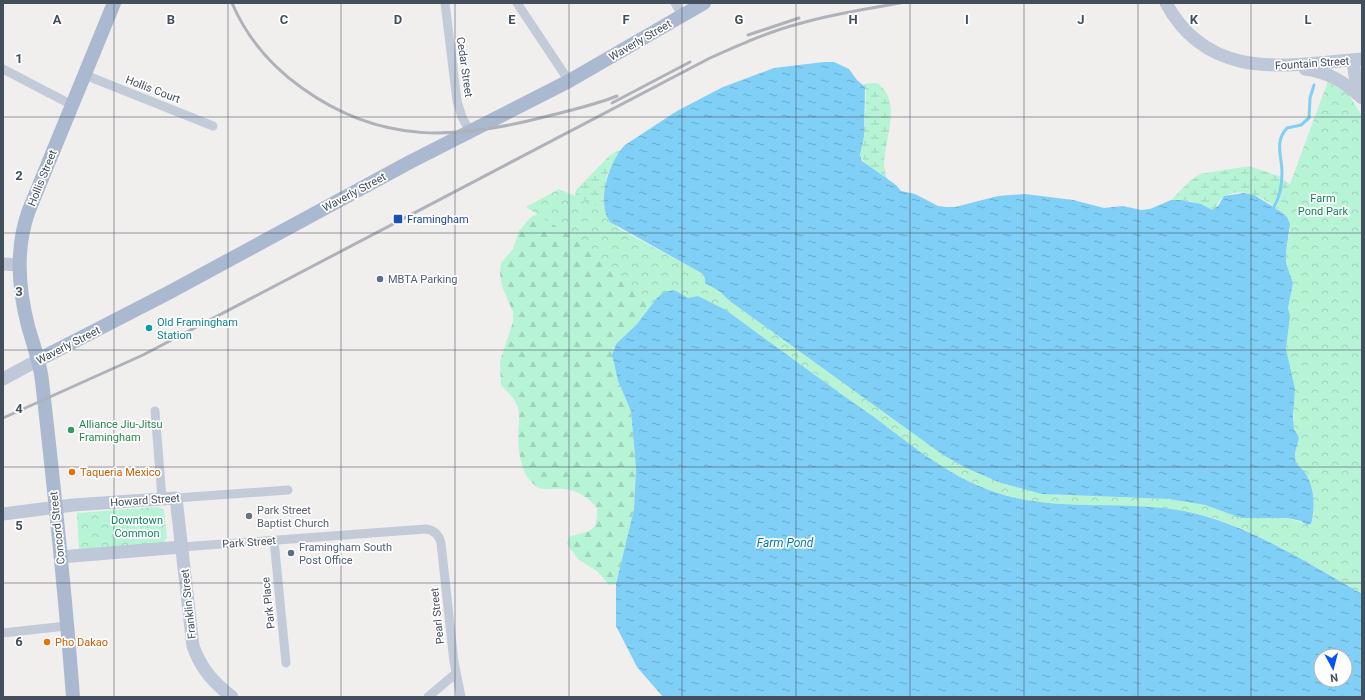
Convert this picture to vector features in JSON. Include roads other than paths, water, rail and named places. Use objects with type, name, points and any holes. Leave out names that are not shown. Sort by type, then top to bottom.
[{"type":"main road","name":"Hollis Street","points":[[38,360],[24,310],[19,265],[21,244],[27,216],[114,3]]},
{"type":"main road","name":"Waverly Street","points":[[38,360],[569,81],[704,3]]},
{"type":"main road","name":"Concord Street","points":[[38,360],[42,380],[73,697]]},
{"type":"street","name":"Cedar Street","points":[[445,3],[457,101],[462,117],[470,132]]},
{"type":"street","points":[[517,3],[569,81]]},
{"type":"street","points":[[675,3],[682,15]]},
{"type":"street","name":"Fountain Street","points":[[1166,3],[1186,30],[1208,47],[1224,56],[1245,62],[1283,66],[1357,60]]},
{"type":"street","points":[[1357,60],[1355,77],[1362,98]]},
{"type":"street","points":[[1283,66],[1316,70],[1334,76],[1347,84],[1362,98]]},
{"type":"street","points":[[3,69],[72,105]]},
{"type":"street","name":"Hollis Court","points":[[84,75],[213,126]]},
{"type":"street","points":[[3,264],[19,265]]},
{"type":"street","name":"Waverly Street","points":[[3,379],[38,360]]},
{"type":"street","points":[[155,411],[162,498]]},
{"type":"street","name":"Howard Street","points":[[3,514],[55,507],[288,490]]},
{"type":"street","name":"Franklin Street","points":[[176,498],[191,634],[195,651],[200,663],[209,677],[232,697]]},
{"type":"street","name":"Park Street","points":[[60,557],[426,529],[436,534]]},
{"type":"street","name":"Pearl Street","points":[[436,534],[441,543],[455,674],[461,697]]},
{"type":"street","name":"Park Place","points":[[274,540],[286,663]]},
{"type":"street","points":[[3,633],[66,626]]},
{"type":"street","points":[[428,697],[455,674]]},
{"type":"water","points":[[834,62],[849,69],[857,80],[865,87],[864,136],[860,155],[862,161],[896,185],[901,191],[915,194],[938,206],[955,207],[998,196],[1025,194],[1073,200],[1104,208],[1123,206],[1141,210],[1150,209],[1171,200],[1181,200],[1201,204],[1212,210],[1218,206],[1224,196],[1244,193],[1254,195],[1287,217],[1290,224],[1286,263],[1293,283],[1288,308],[1290,316],[1286,349],[1295,389],[1293,416],[1294,429],[1299,437],[1295,458],[1296,462],[1307,476],[1312,490],[1314,504],[1311,524],[1307,525],[1301,521],[1288,518],[1241,518],[1205,505],[1169,499],[1042,494],[1001,483],[966,468],[943,455],[731,302],[719,291],[705,283],[703,274],[610,222],[606,214],[604,204],[606,182],[614,161],[625,145],[677,111],[723,87],[774,68]]},
{"type":"water","name":"Farm Pond","points":[[674,290],[688,298],[698,296],[726,310],[929,458],[958,476],[989,490],[1037,502],[1135,506],[1184,511],[1207,517],[1254,534],[1298,557],[1362,594],[1362,697],[663,697],[637,667],[616,626],[616,584],[634,509],[636,468],[631,411],[618,381],[612,355],[616,344],[637,324],[657,298],[664,292]]},
{"type":"waterway","points":[[1274,207],[1282,182],[1280,149],[1281,139],[1287,128],[1301,125],[1309,118],[1310,98],[1314,85]]},
{"type":"railway","points":[[232,3],[245,28],[270,61],[302,88],[332,107],[361,120],[391,128],[420,132],[451,133],[482,130],[515,124],[592,105],[617,96]]},
{"type":"railway","points":[[3,418],[143,355],[710,58],[754,39],[810,20],[900,3]]},
{"type":"railway","points":[[748,35],[799,18]]},
{"type":"railway","points":[[612,103],[690,62]]},
{"type":"place","name":"Framingham","points":[[398,219]]},
{"type":"place","name":"MBTA Parking","points":[[380,279]]},
{"type":"place","name":"Old Framingham Station","points":[[149,328]]},
{"type":"place","name":"Alliance Jiu-Jitsu Framingham","points":[[71,430]]},
{"type":"place","name":"Taqueria Mexico","points":[[72,472]]},
{"type":"place","name":"Park Street Baptist Church","points":[[249,516]]},
{"type":"place","name":"Framingham South Post Office","points":[[291,553]]},
{"type":"place","name":"Pho Dakao","points":[[47,642]]},
{"type":"park label","name":"Farm Pond Park","points":[[1323,204]]},
{"type":"park label","name":"Downtown Common","points":[[137,526]]}]
